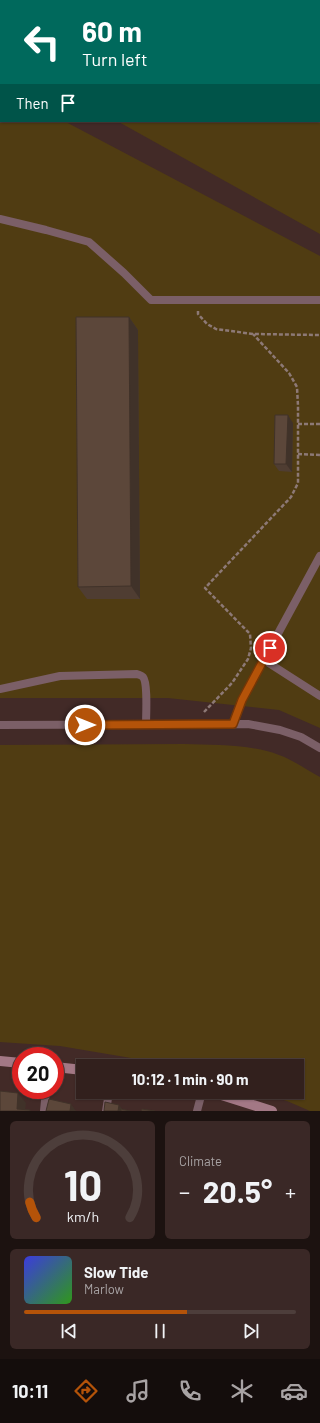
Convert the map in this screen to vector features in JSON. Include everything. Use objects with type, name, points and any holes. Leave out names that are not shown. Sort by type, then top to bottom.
[{"type":"street","points":[[0,1061],[12,1062]]},
{"type":"street","points":[[64,1068],[76,1069]]},
{"type":"street","points":[[234,1099],[272,1111]]},
{"type":"lane","points":[[0,219],[88,242],[124,273],[151,300],[320,300]]},
{"type":"lane","points":[[233,724],[242,700],[320,556]]},
{"type":"lane","points":[[264,660],[320,696]]},
{"type":"lane","points":[[0,689],[60,676],[142,675],[146,685],[146,725]]},
{"type":"lane","points":[[0,725],[248,724],[280,730],[301,737],[320,748]]},
{"type":"lane","points":[[44,1111],[45,1099]]},
{"type":"lane","points":[[106,1111],[108,1099]]},
{"type":"lane","points":[[197,1111],[200,1099]]},
{"type":"path","points":[[196,300],[198,314],[207,324],[216,329],[253,334],[320,335]]},
{"type":"path","points":[[193,724],[232,683],[248,659],[251,648],[250,634],[205,588],[292,497],[298,482],[297,387],[289,373],[253,334]]},
{"type":"path","points":[[298,424],[320,424]]},
{"type":"path","points":[[298,454],[320,455]]},
{"type":"shaded area","points":[[0,122],[66,122],[320,256],[320,728],[279,710],[168,698],[0,698]]},
{"type":"shaded area","points":[[119,122],[320,122],[320,234]]},
{"type":"shaded area","points":[[184,744],[245,747],[268,751],[279,755],[320,777],[320,1111],[310,1111],[281,1099],[304,1099],[304,1059],[137,1059],[60,1046],[0,1042],[0,745]]},
{"type":"building","points":[[76,317],[129,317],[131,586],[78,587]]},
{"type":"building","points":[[275,415],[288,415],[286,464],[274,464]]},
{"type":"building","points":[[0,1091],[12,1092],[12,1099],[18,1099],[17,1109],[30,1110],[30,1111],[0,1111]]},
{"type":"building","points":[[49,1099],[71,1104],[70,1111],[46,1111]]},
{"type":"building","points":[[105,1102],[119,1105],[118,1111],[104,1111]]},
{"type":"building","points":[[142,1109],[155,1111],[141,1111]]},
{"type":"route","points":[[85,725],[233,724],[242,700],[270,648]]}]
